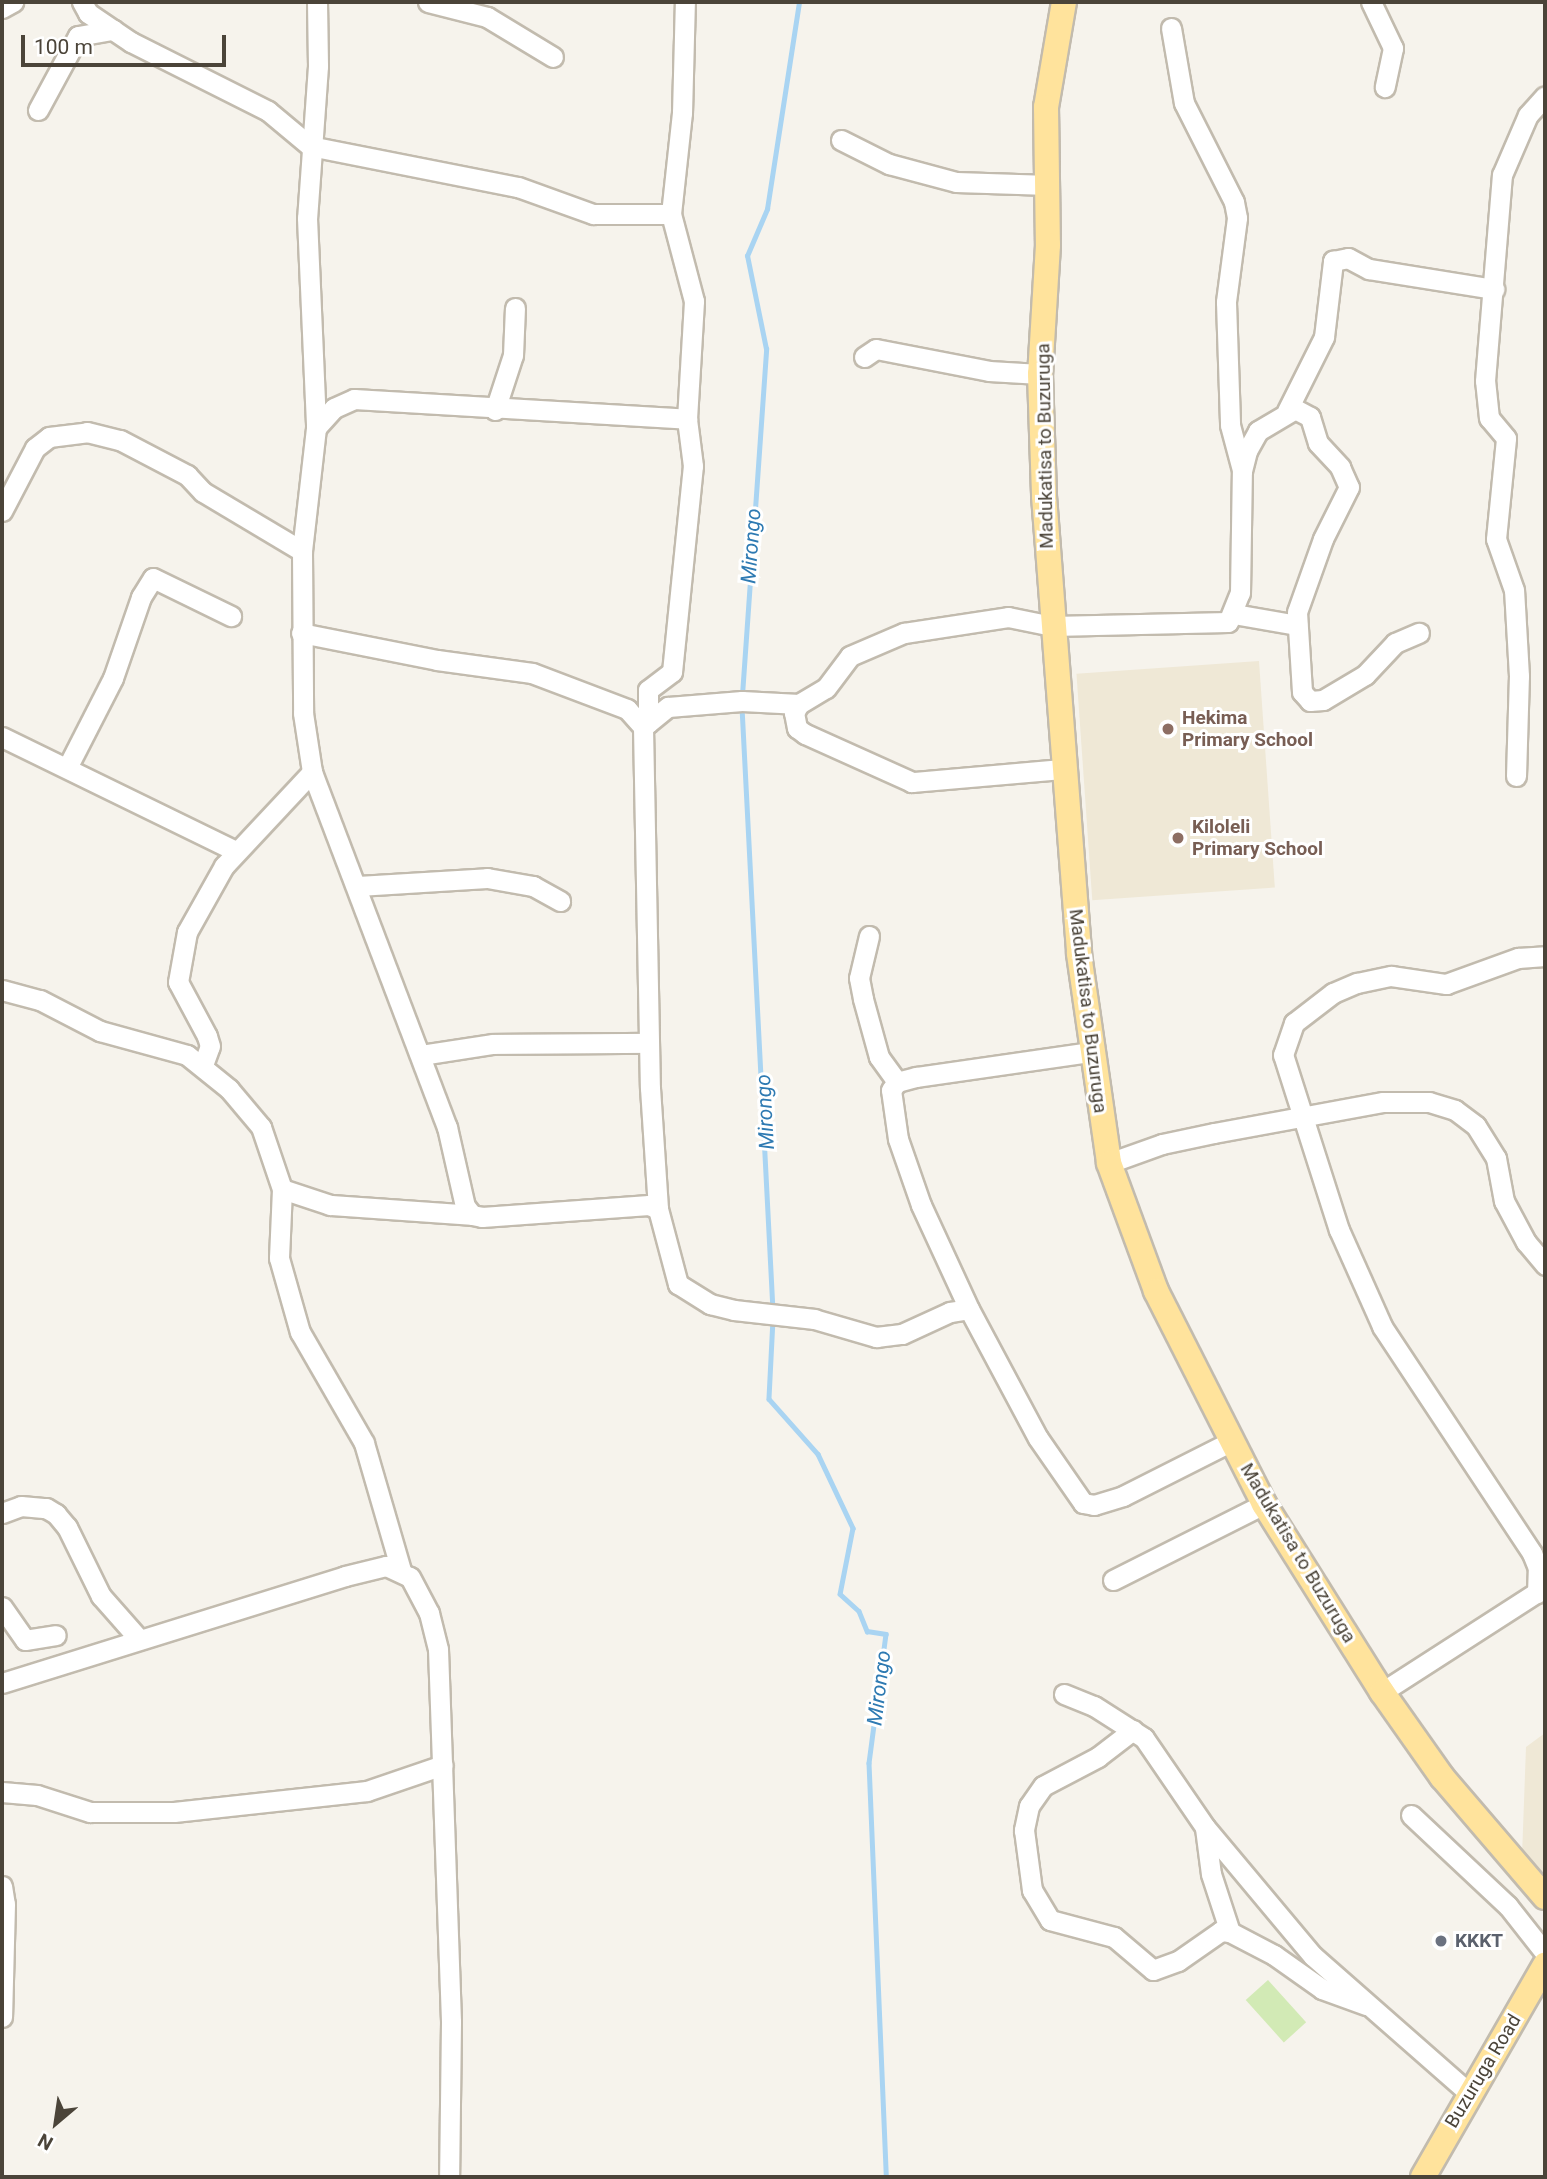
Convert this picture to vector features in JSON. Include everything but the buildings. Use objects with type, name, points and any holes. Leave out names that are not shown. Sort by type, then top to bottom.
[{"type":"main road","name":"Madukatisa to Buzuruga","points":[[1064,2],[1046,107],[1049,185],[1040,374],[1062,769],[1090,1052],[1109,1163],[1156,1291],[1264,1504],[1382,1692],[1442,1777],[1545,1897]]},
{"type":"main road","name":"Buzuruga Road","points":[[1423,2177],[1545,1965]]},
{"type":"street","points":[[2,8],[13,2]]},
{"type":"street","points":[[82,2],[88,13],[113,30],[209,85],[268,111],[310,146],[518,187],[593,214],[671,214]]},
{"type":"street","points":[[317,2],[318,66],[310,146],[307,218],[317,428],[302,551],[303,713],[312,772],[421,1055],[447,1127],[465,1206],[472,1215]]},
{"type":"street","points":[[685,2],[682,113],[671,214],[695,300],[687,419],[693,466],[672,672],[648,690],[645,725],[649,1043],[658,1209],[678,1284],[710,1304],[761,1315],[814,1319],[876,1337],[902,1334],[950,1312],[969,1309]]},
{"type":"street","points":[[1371,2],[1393,48],[1385,87]]},
{"type":"street","points":[[439,3],[487,17],[553,57]]},
{"type":"street","points":[[1062,769],[904,780],[797,728],[794,713],[799,704],[826,688],[843,664],[862,647],[904,633],[1007,617],[1052,626],[1221,625],[1234,614],[1240,593],[1242,471],[1230,425],[1226,302],[1237,218],[1234,202],[1184,103],[1171,28]]},
{"type":"street","points":[[38,110],[78,36],[113,30]]},
{"type":"street","points":[[1516,776],[1519,676],[1514,590],[1496,538],[1506,438],[1489,418],[1485,382],[1502,175],[1528,115],[1545,96]]},
{"type":"street","points":[[841,140],[889,164],[956,182],[1049,185]]},
{"type":"street","points":[[1287,411],[1324,337],[1333,261],[1349,258],[1369,269],[1494,289]]},
{"type":"street","points":[[495,410],[513,355],[515,307]]},
{"type":"street","points":[[864,357],[876,349],[989,371],[1040,374]]},
{"type":"street","points":[[317,428],[334,408],[354,399],[495,410],[687,419]]},
{"type":"street","points":[[1242,471],[1258,431],[1287,411],[1300,409],[1310,417],[1318,443],[1348,477],[1349,486],[1323,539],[1297,625],[1302,692],[1314,701],[1365,675],[1389,647],[1419,633]]},
{"type":"street","points":[[2,511],[36,449],[49,438],[87,432],[120,440],[187,475],[228,508],[302,551]]},
{"type":"street","points":[[68,766],[113,678],[141,597],[153,578],[231,616]]},
{"type":"street","points":[[1234,614],[1297,625]]},
{"type":"street","points":[[301,633],[437,660],[532,673],[626,709],[645,725]]},
{"type":"street","points":[[645,725],[668,707],[742,701],[799,704]]},
{"type":"street","points":[[2,737],[68,766],[236,851]]},
{"type":"street","points":[[203,1065],[210,1046],[181,989],[179,973],[187,932],[236,851],[312,772]]},
{"type":"street","points":[[358,887],[487,878],[533,886],[560,901]]},
{"type":"street","points":[[869,936],[859,978],[863,999],[879,1057],[897,1082]]},
{"type":"street","points":[[1382,1692],[1541,1590],[1538,1568],[1532,1553],[1382,1326],[1339,1230],[1283,1055],[1294,1023],[1307,1010],[1333,993],[1374,977],[1446,984],[1525,956],[1545,956]]},
{"type":"street","points":[[2,990],[27,994],[100,1031],[169,1048],[203,1065],[261,1127],[282,1189],[279,1258],[300,1332],[364,1443],[401,1570],[419,1588],[438,1649],[452,2022],[449,2177]]},
{"type":"street","points":[[421,1055],[492,1044],[649,1043]]},
{"type":"street","points":[[897,1082],[1090,1052]]},
{"type":"street","points":[[897,1082],[890,1103],[898,1139],[920,1205],[969,1309],[1038,1438],[1083,1503],[1094,1505],[1123,1496],[1232,1441]]},
{"type":"street","points":[[1109,1163],[1161,1144],[1383,1102],[1429,1102],[1455,1110],[1476,1126],[1496,1158],[1504,1201],[1526,1242],[1545,1265]]},
{"type":"street","points":[[282,1189],[330,1205],[472,1215],[638,1204],[658,1209]]},
{"type":"street","points":[[1113,1580],[1264,1504]]},
{"type":"street","points":[[2,1513],[21,1506],[46,1508],[56,1514],[67,1527],[101,1596],[138,1639]]},
{"type":"street","points":[[2,1683],[355,1573],[386,1566],[401,1570]]},
{"type":"street","points":[[2,1607],[25,1640],[56,1635]]},
{"type":"street","points":[[1064,1694],[1144,1738],[1205,1827],[1313,1956],[1470,2094]]},
{"type":"street","points":[[1133,1730],[1098,1757],[1037,1792],[1024,1830],[1031,1889],[1050,1920],[1114,1937],[1153,1970],[1178,1961],[1221,1931],[1230,1932],[1274,1955],[1322,1989],[1366,2005]]},
{"type":"street","points":[[2,1791],[37,1795],[90,1812],[187,1812],[367,1791],[443,1765]]},
{"type":"street","points":[[1411,1815],[1508,1906],[1545,1953]]},
{"type":"street","points":[[1205,1827],[1211,1874],[1230,1932]]},
{"type":"street","points":[[2,1886],[5,1904],[2,2017]]},
{"type":"shaded area","points":[[1259,661],[1275,887],[1092,900],[1076,674]]},
{"type":"shaded area","points":[[1545,1733],[1545,1877],[1522,1856],[1526,1747]]},
{"type":"green space","points":[[1268,1980],[1306,2022],[1284,2042],[1246,2000]]},
{"type":"waterway","name":"Mirongo","points":[[742,695],[766,349],[747,256],[767,209],[799,2]]},
{"type":"waterway","name":"Mirongo","points":[[742,707],[773,1310]]},
{"type":"waterway","name":"Mirongo","points":[[773,1319],[769,1399],[818,1454],[853,1528],[840,1594],[859,1611],[867,1631],[886,1634],[869,1763],[886,2177]]},
{"type":"place","name":"Hekima Primary School","points":[[1168,729]]},
{"type":"place","name":"Kiloleli Primary School","points":[[1178,838]]},
{"type":"place","name":"KKKT","points":[[1441,1941]]}]
